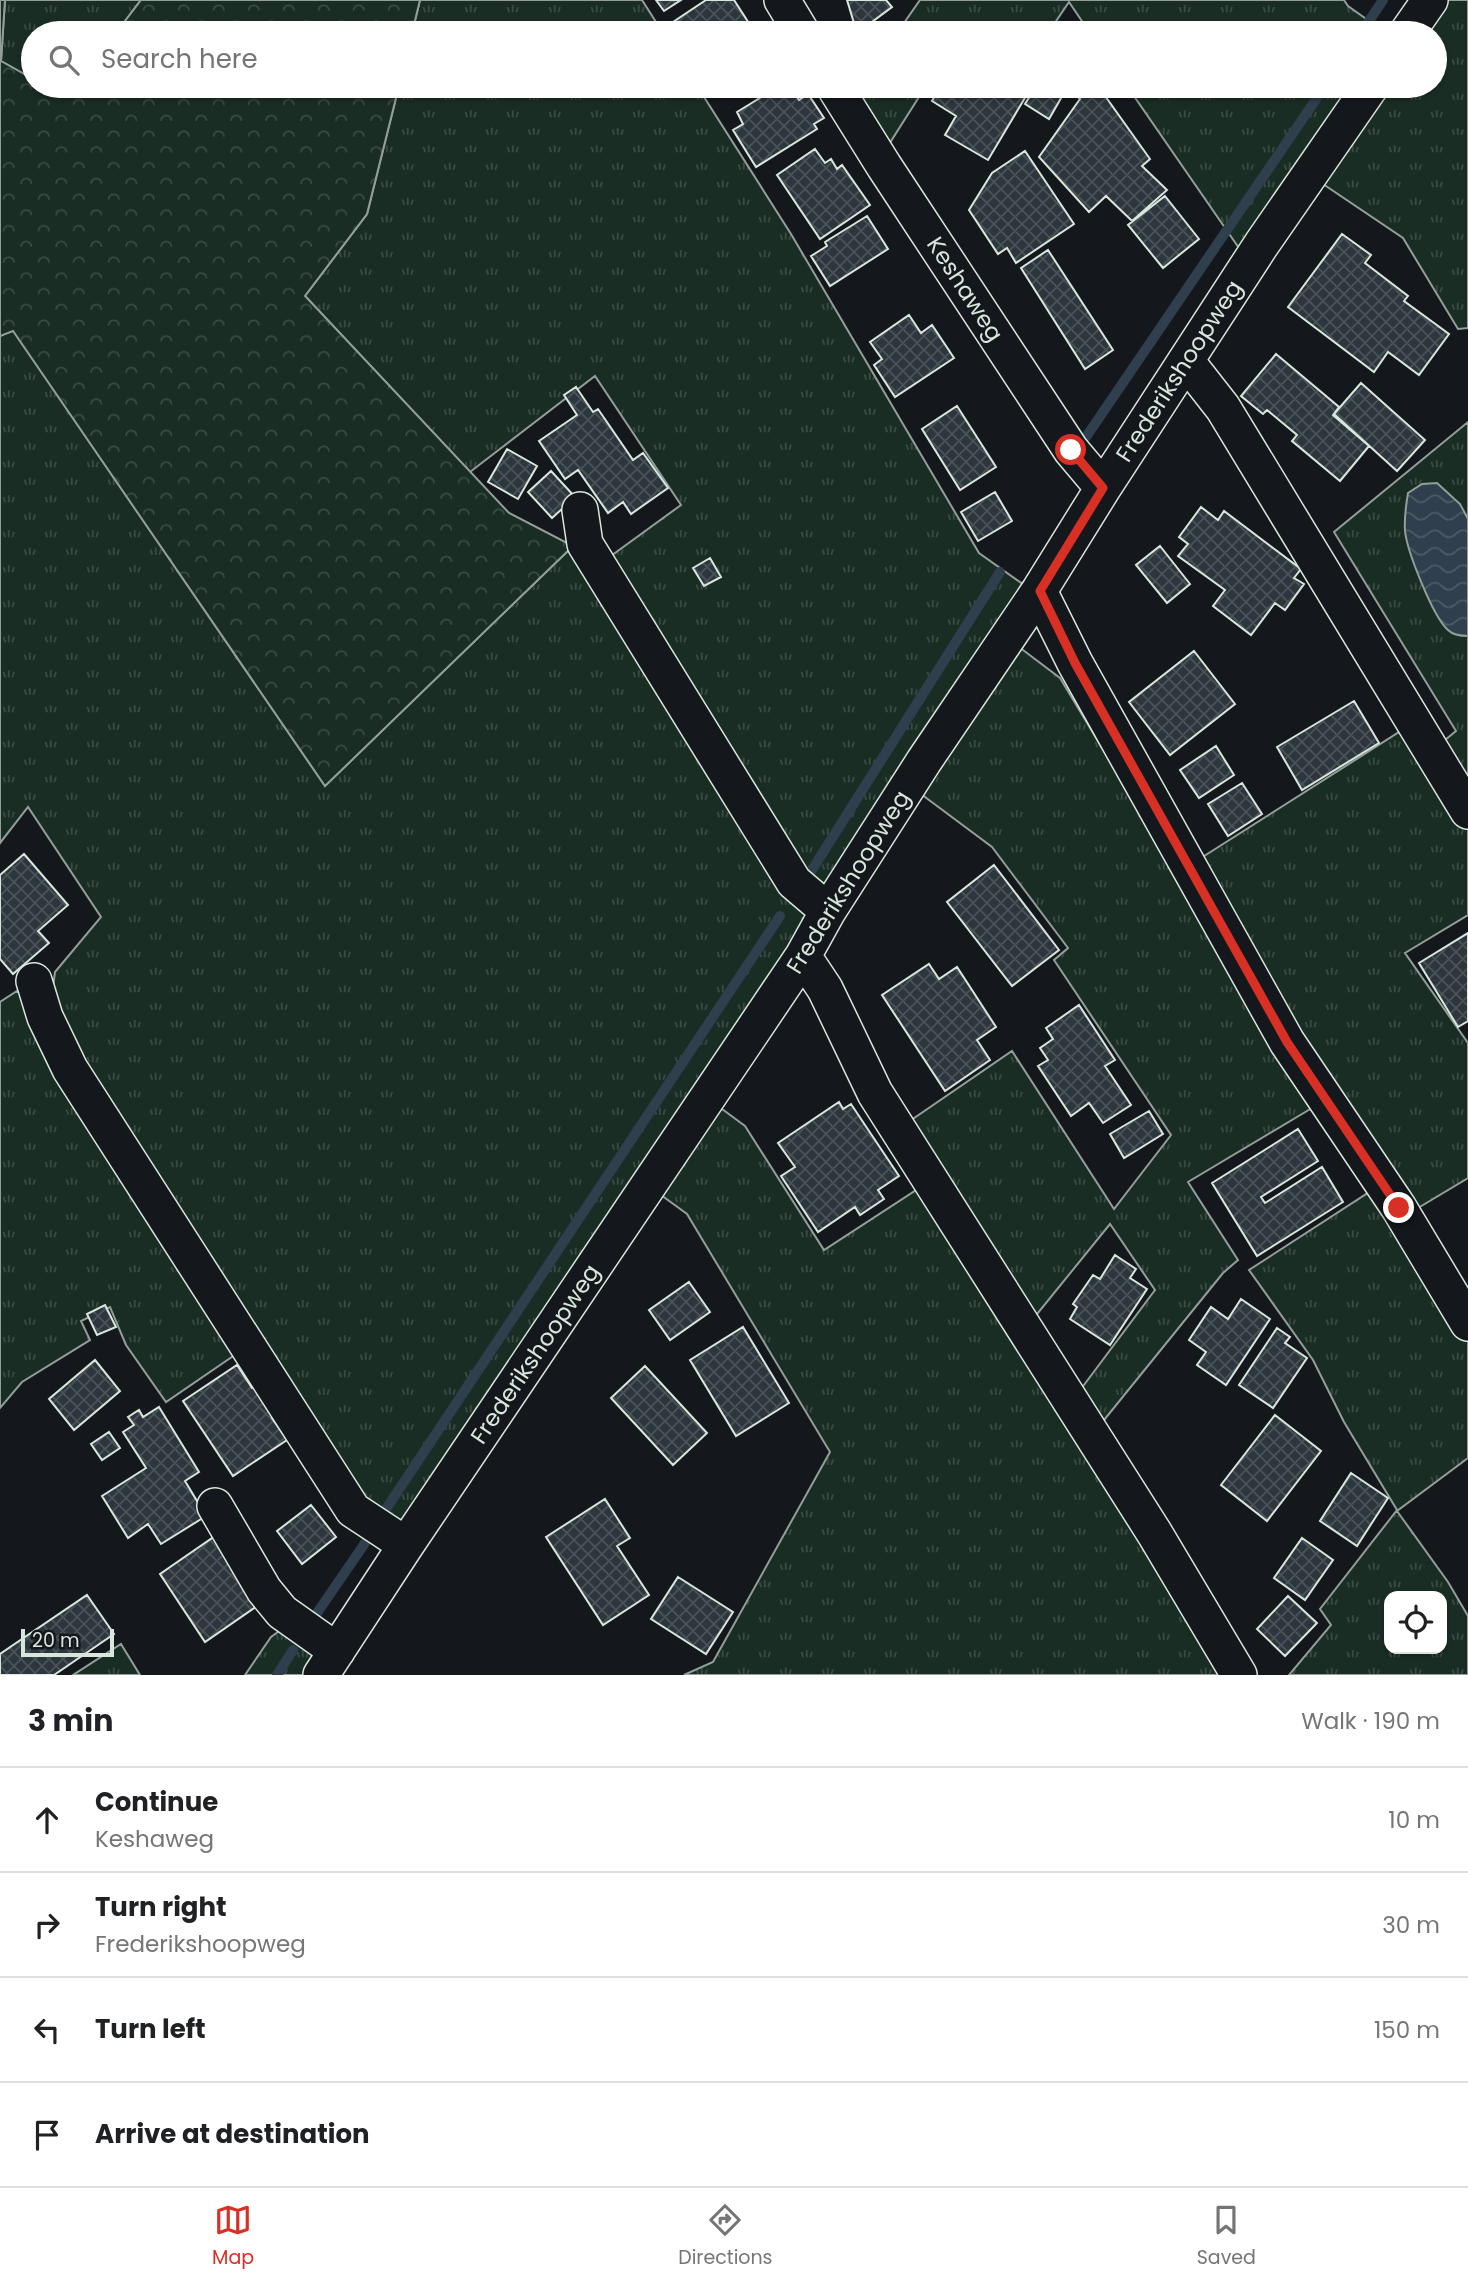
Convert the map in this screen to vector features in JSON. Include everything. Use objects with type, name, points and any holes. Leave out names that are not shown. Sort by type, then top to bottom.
[{"type":"street","points":[[782,0],[795,21]]},
{"type":"street","points":[[1415,21],[1430,0]]},
{"type":"street","name":"Keshaweg","points":[[842,98],[1071,450],[1103,488]]},
{"type":"street","name":"Frederikshoopweg","points":[[329,1663],[803,956],[828,911],[924,761],[1040,591],[1103,488],[1261,245],[1363,98]]},
{"type":"street","points":[[1187,362],[1223,408],[1468,811]]},
{"type":"street","points":[[580,510],[584,544],[794,882],[828,911]]},
{"type":"street","points":[[1040,591],[1075,663],[1287,1042],[1399,1208],[1468,1323]]},
{"type":"street","points":[[803,956],[825,989],[875,1093],[1155,1534],[1239,1675]]},
{"type":"street","points":[[34,981],[46,1017],[71,1069],[353,1510],[406,1545]]},
{"type":"street","points":[[215,1506],[264,1590],[329,1663]]},
{"type":"green space","points":[[0,0],[5,0],[1,61],[21,72],[21,98],[396,98],[367,214],[305,296],[509,513],[573,546],[325,786],[13,331],[0,336]]},
{"type":"green space","points":[[5,0],[141,0],[125,21],[21,21],[21,72],[1,61]]},
{"type":"green space","points":[[141,0],[420,0],[415,21],[125,21]]},
{"type":"green space","points":[[420,0],[642,0],[655,21],[415,21]]},
{"type":"green space","points":[[920,0],[1344,0],[1369,21],[1082,21],[1069,2],[1056,21],[905,21]]},
{"type":"green space","points":[[1446,0],[1468,0],[1468,328],[1458,329],[1403,238],[1323,184],[1380,98],[1447,98],[1447,21],[1432,21]]},
{"type":"green space","points":[[396,98],[705,98],[791,234],[979,553],[1024,585],[822,896],[604,561],[681,505],[595,376],[470,472],[305,296],[367,214]]},
{"type":"green space","points":[[854,98],[918,98],[884,152]]},
{"type":"green space","points":[[1135,98],[1346,98],[1241,251]]},
{"type":"green space","points":[[13,330],[325,786],[573,546],[808,916],[409,1524],[358,1504],[85,1081],[51,1002],[55,972],[101,917],[28,807],[0,843],[0,336]]},
{"type":"green space","points":[[1468,422],[1468,791],[1439,745],[1456,731],[1334,532]]},
{"type":"green space","points":[[1019,647],[1060,678],[1317,1105],[1188,1182],[1238,1260],[1223,1273],[1096,1430],[1075,1397],[1155,1290],[1110,1224],[1029,1324],[904,1125],[1012,1051],[1114,1209],[1171,1135],[1054,960],[1068,948],[992,847],[921,794]]},
{"type":"green space","points":[[1407,727],[1468,828],[1468,915],[1405,953],[1468,1043],[1468,1178],[1413,1211],[1190,865]]},
{"type":"green space","points":[[17,991],[33,1002],[242,1350],[166,1402],[126,1345],[110,1307],[81,1321],[90,1340],[22,1382],[0,1408],[0,1002]]},
{"type":"green space","points":[[718,1106],[745,1126],[824,1250],[924,1185],[1231,1675],[684,1675],[713,1662],[830,1452],[687,1214],[661,1195]]},
{"type":"green space","points":[[1374,1189],[1468,1335],[1468,1458],[1397,1511],[1448,1582],[1468,1616],[1468,1675],[1289,1675],[1331,1625],[1320,1609],[1397,1510],[1344,1422],[1313,1360],[1249,1270]]},
{"type":"green space","points":[[289,1624],[319,1655],[308,1675],[245,1675],[271,1637]]},
{"type":"green space","points":[[121,1644],[140,1675],[73,1675]]},
{"type":"water","points":[[1437,483],[1460,504],[1468,519],[1468,636],[1452,633],[1435,612],[1410,553],[1405,531],[1408,493],[1422,484]]},
{"type":"building","points":[[656,0],[681,0],[664,11]]},
{"type":"building","points":[[706,0],[734,0],[748,21],[674,21]]},
{"type":"building","points":[[847,0],[886,0],[892,7],[873,21],[853,21]]},
{"type":"building","points":[[760,98],[811,98],[824,118],[814,124],[817,129],[756,167],[733,130],[743,124],[737,112]]},
{"type":"building","points":[[934,98],[1025,98],[988,160],[945,135],[956,116],[932,101]]},
{"type":"building","points":[[1029,98],[1061,98],[1049,119],[1025,104]]},
{"type":"building","points":[[1107,98],[1150,159],[1142,166],[1167,190],[1132,221],[1106,196],[1089,212],[1039,157],[1080,99]]},
{"type":"building","points":[[815,149],[825,163],[831,159],[837,169],[842,165],[870,205],[820,239],[777,175]]},
{"type":"building","points":[[1025,151],[1074,224],[1016,263],[1007,248],[998,254],[969,210],[992,173]]},
{"type":"building","points":[[1165,196],[1199,239],[1163,268],[1128,225]]},
{"type":"building","points":[[867,216],[888,249],[830,286],[811,256],[827,246],[825,242]]},
{"type":"building","points":[[1342,234],[1371,255],[1365,263],[1408,296],[1404,301],[1449,334],[1419,375],[1388,352],[1374,372],[1288,307]]},
{"type":"building","points":[[1048,250],[1113,350],[1085,369],[1021,268]]},
{"type":"building","points":[[909,315],[921,333],[932,325],[954,358],[895,397],[874,365],[882,359],[870,342]]},
{"type":"building","points":[[1276,354],[1339,407],[1333,415],[1369,446],[1340,481],[1292,441],[1297,435],[1267,410],[1263,414],[1241,396]]},
{"type":"building","points":[[1361,383],[1425,440],[1397,471],[1334,414]]},
{"type":"building","points":[[576,387],[593,412],[598,409],[633,460],[643,453],[668,488],[631,514],[623,502],[608,513],[578,470],[565,479],[539,441],[577,415],[564,395]]},
{"type":"building","points":[[957,406],[996,467],[960,490],[922,429]]},
{"type":"building","points":[[507,449],[537,466],[518,499],[488,482]]},
{"type":"building","points":[[551,471],[575,497],[552,518],[528,492]]},
{"type":"building","points":[[995,492],[1012,521],[978,541],[961,512]]},
{"type":"building","points":[[1201,507],[1218,520],[1224,511],[1301,569],[1294,578],[1304,584],[1285,610],[1275,603],[1251,635],[1213,606],[1225,590],[1178,556],[1188,544],[1179,537]]},
{"type":"building","points":[[1160,546],[1190,584],[1167,603],[1136,565]]},
{"type":"building","points":[[710,558],[721,577],[704,586],[693,568]]},
{"type":"building","points":[[1194,651],[1235,704],[1170,755],[1129,702]]},
{"type":"building","points":[[1354,701],[1379,743],[1302,790],[1277,747]]},
{"type":"building","points":[[1216,746],[1234,775],[1199,798],[1180,770]]},
{"type":"building","points":[[1242,783],[1262,814],[1228,836],[1208,804]]},
{"type":"building","points":[[24,854],[68,905],[38,931],[49,943],[13,974],[0,959],[0,875]]},
{"type":"building","points":[[994,865],[1059,950],[1012,986],[947,902]]},
{"type":"building","points":[[1468,933],[1468,1021],[1458,1027],[1419,963]]},
{"type":"building","points":[[929,964],[939,979],[957,967],[996,1027],[977,1040],[990,1060],[945,1091],[882,995]]},
{"type":"building","points":[[1079,1005],[1115,1060],[1105,1066],[1131,1105],[1103,1123],[1089,1103],[1071,1116],[1038,1066],[1048,1060],[1040,1048],[1053,1039],[1046,1028]]},
{"type":"building","points":[[839,1102],[843,1109],[851,1104],[899,1176],[878,1190],[884,1199],[860,1215],[855,1207],[818,1232],[781,1176],[795,1167],[778,1143]]},
{"type":"building","points":[[1149,1111],[1163,1134],[1124,1158],[1110,1134]]},
{"type":"building","points":[[1298,1129],[1318,1161],[1261,1197],[1265,1203],[1322,1167],[1343,1202],[1257,1256],[1212,1183]]},
{"type":"building","points":[[1115,1255],[1136,1269],[1130,1278],[1147,1289],[1110,1345],[1070,1319],[1077,1307],[1073,1304],[1093,1275],[1100,1279]]},
{"type":"building","points":[[689,1282],[710,1312],[670,1340],[649,1310]]},
{"type":"building","points":[[1241,1299],[1270,1319],[1226,1385],[1197,1365],[1206,1352],[1189,1340],[1211,1307],[1228,1319]]},
{"type":"building","points":[[105,1305],[116,1327],[97,1335],[87,1314]]},
{"type":"building","points":[[743,1327],[789,1403],[736,1436],[690,1360]]},
{"type":"building","points":[[1277,1328],[1290,1337],[1285,1343],[1307,1358],[1273,1408],[1239,1385]]},
{"type":"building","points":[[95,1360],[120,1391],[74,1430],[49,1399]]},
{"type":"building","points":[[237,1365],[252,1388],[260,1383],[280,1413],[272,1418],[287,1440],[233,1476],[183,1401]]},
{"type":"building","points":[[645,1366],[707,1433],[673,1465],[611,1398]]},
{"type":"building","points":[[159,1407],[199,1472],[185,1481],[206,1516],[161,1544],[148,1524],[128,1538],[102,1496],[146,1468],[123,1432],[134,1425],[128,1417],[139,1410],[143,1417]]},
{"type":"building","points":[[1275,1415],[1321,1451],[1267,1521],[1221,1485]]},
{"type":"building","points":[[109,1432],[120,1448],[102,1460],[91,1444]]},
{"type":"building","points":[[1351,1473],[1388,1498],[1357,1546],[1320,1521]]},
{"type":"building","points":[[605,1499],[630,1538],[617,1546],[649,1595],[603,1625],[546,1537]]},
{"type":"building","points":[[311,1505],[336,1537],[302,1564],[277,1531]]},
{"type":"building","points":[[218,1534],[263,1602],[205,1642],[160,1574]]},
{"type":"building","points":[[1302,1538],[1333,1560],[1305,1600],[1274,1578]]},
{"type":"building","points":[[678,1577],[733,1612],[706,1654],[651,1619]]},
{"type":"building","points":[[87,1595],[114,1634],[54,1675],[0,1675],[0,1654]]},
{"type":"building","points":[[1288,1596],[1317,1623],[1285,1656],[1257,1629]]},
{"type":"waterway","points":[[1369,21],[1383,0]]},
{"type":"waterway","points":[[1086,437],[1317,98]]},
{"type":"waterway","points":[[810,873],[1000,572]]},
{"type":"waterway","points":[[384,1512],[780,916]]},
{"type":"waterway","points":[[317,1613],[365,1543]]},
{"type":"waterway","points":[[277,1675],[293,1650]]},
{"type":"route","points":[[1071,450],[1103,488],[1040,591],[1075,663],[1287,1042],[1399,1208]]}]
